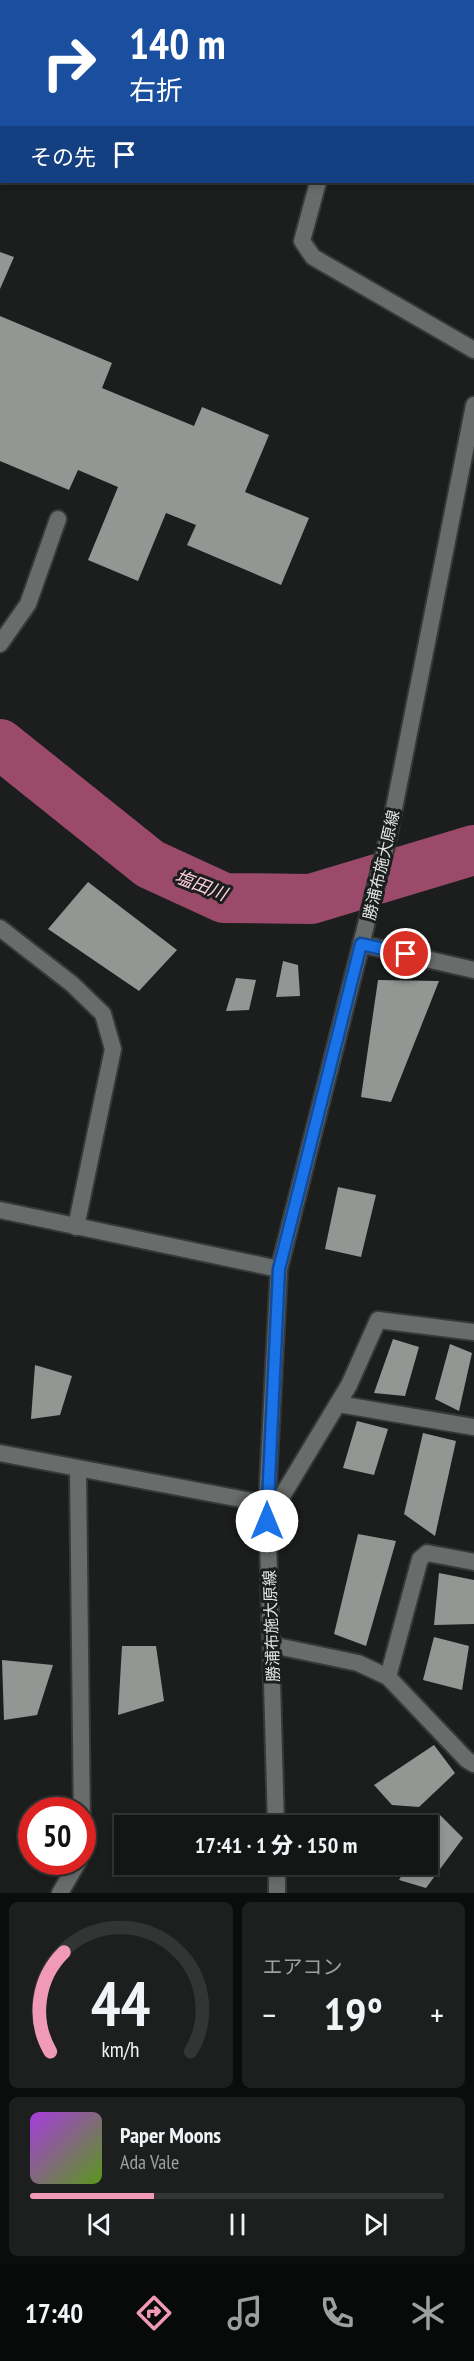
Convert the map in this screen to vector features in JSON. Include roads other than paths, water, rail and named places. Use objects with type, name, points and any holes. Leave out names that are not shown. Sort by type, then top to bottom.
[{"type":"street","points":[[318,183],[302,241],[313,257],[474,350]]},
{"type":"street","name":"勝浦布施大原線","points":[[276,1815],[267,1512],[279,1269],[389,834],[474,405]]},
{"type":"street","points":[[0,644],[28,604],[58,519]]},
{"type":"street","points":[[0,928],[72,984],[103,1014],[113,1049],[76,1227]]},
{"type":"street","points":[[361,944],[474,970]]},
{"type":"street","points":[[0,1210],[279,1269]]},
{"type":"street","points":[[0,1453],[267,1512],[349,1385],[378,1320],[474,1332]]},
{"type":"street","points":[[338,1404],[474,1427]]},
{"type":"street","points":[[78,1469],[82,1797]]},
{"type":"street","points":[[388,1677],[420,1560],[427,1553],[474,1563]]},
{"type":"street","points":[[272,1645],[358,1663],[388,1677],[467,1760],[474,1764]]},
{"type":"street","points":[[60,1893],[70,1875]]},
{"type":"street","points":[[277,1875],[277,1893]]},
{"type":"waterway","name":"塩田川","points":[[0,744],[150,864],[224,898],[311,899],[474,850]]}]
